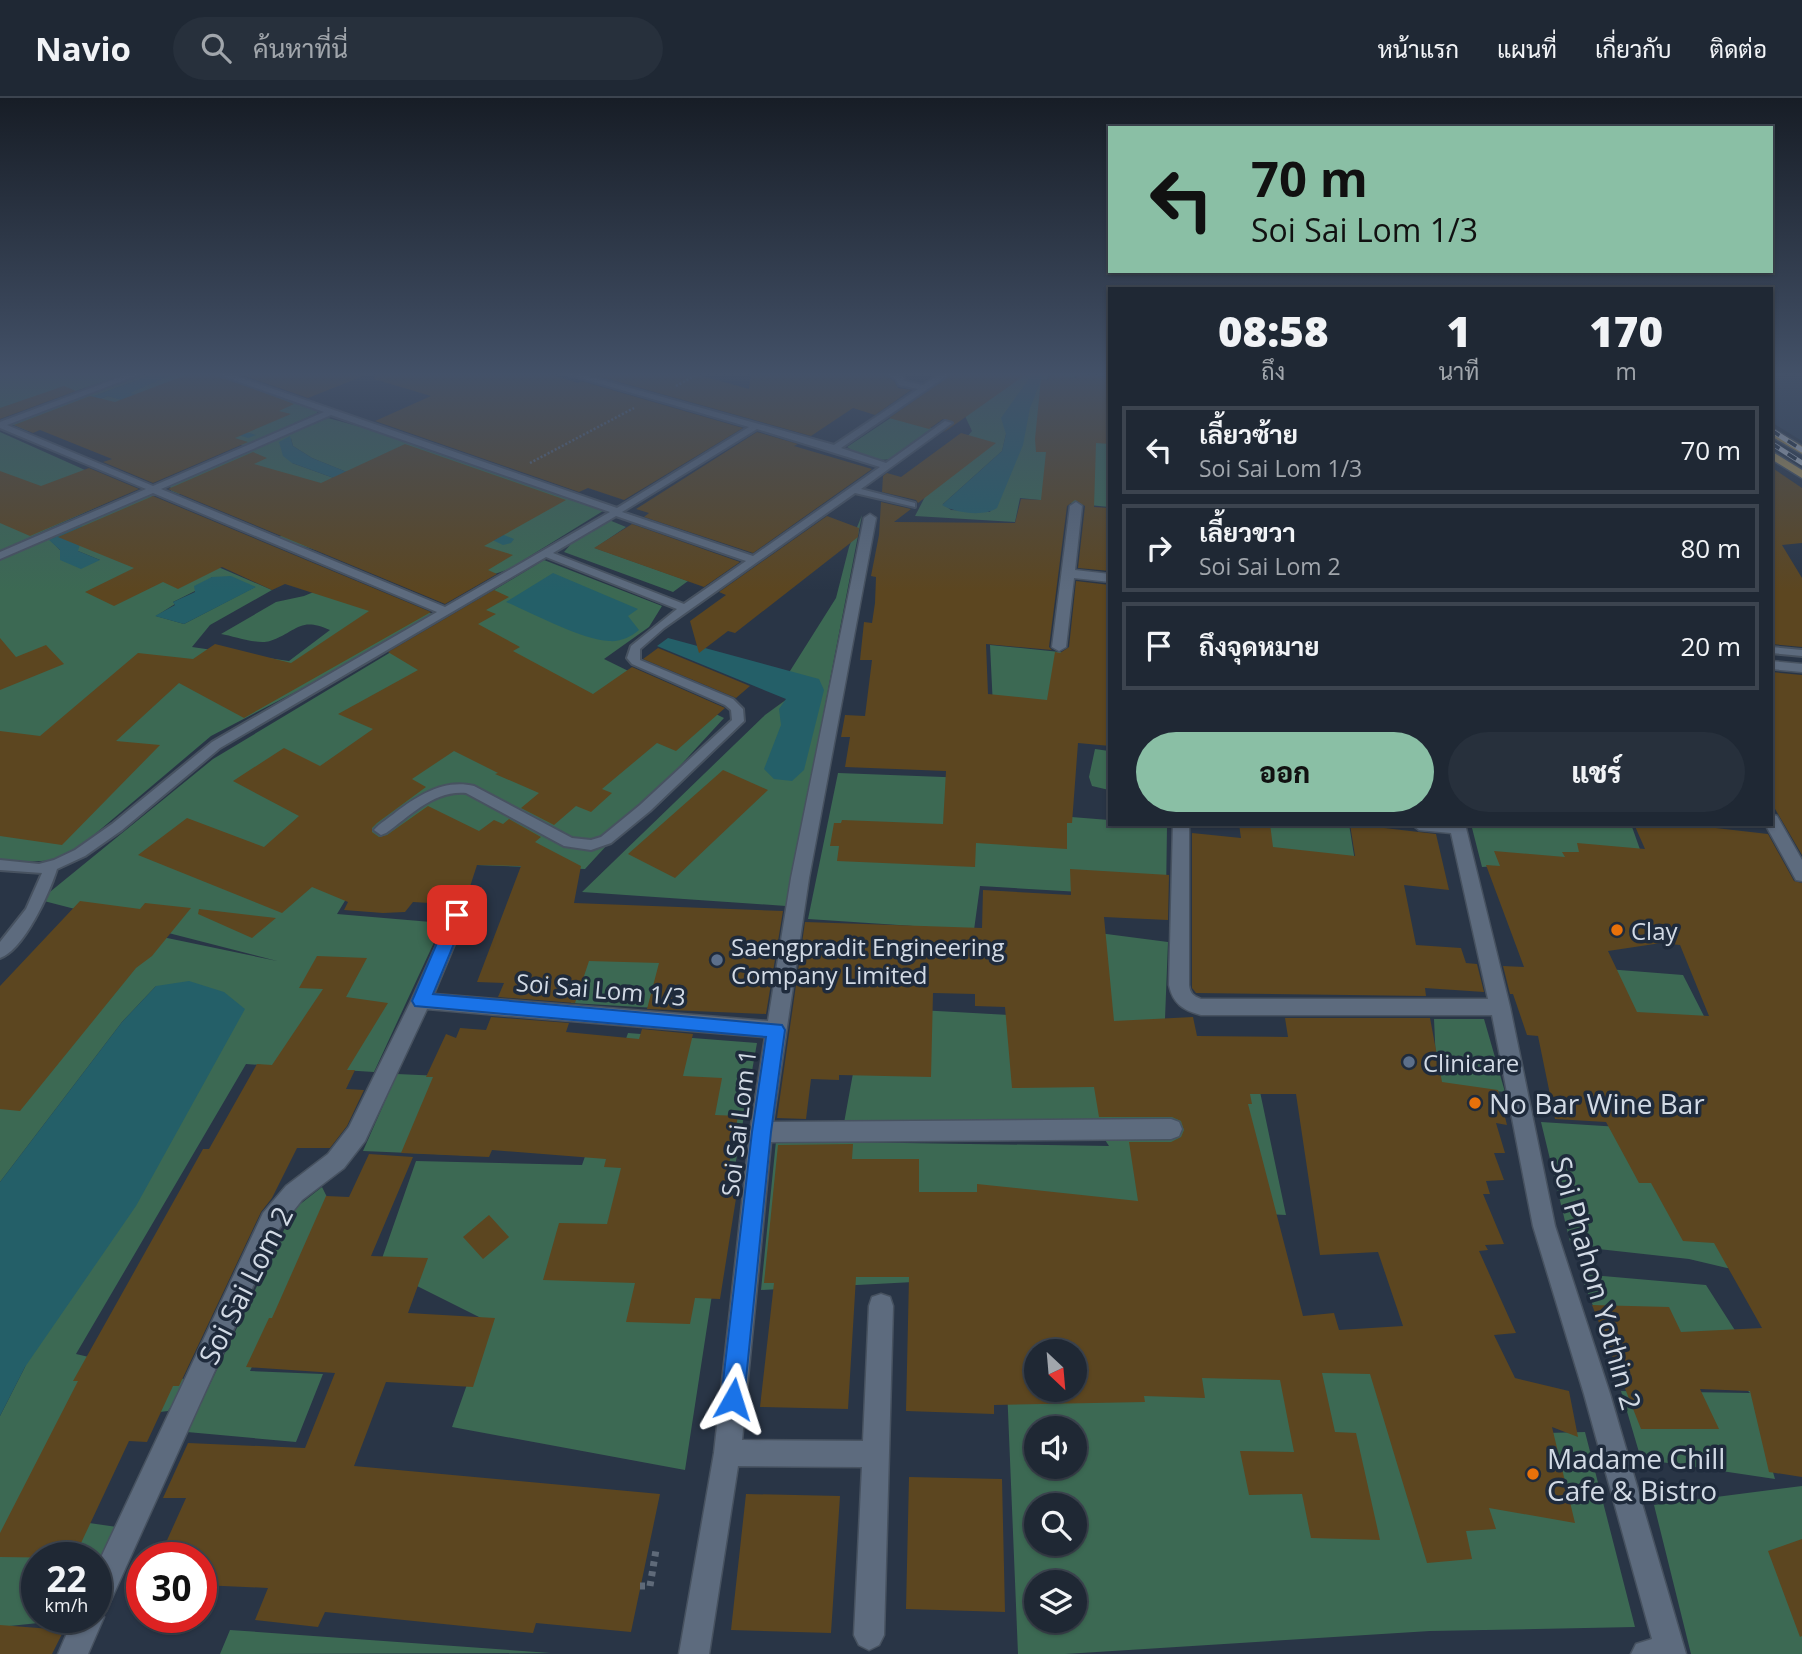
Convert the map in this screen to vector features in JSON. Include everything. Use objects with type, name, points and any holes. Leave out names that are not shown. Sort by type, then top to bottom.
[{"type":"main road","points":[[1773,455],[1802,475]]},
{"type":"street","points":[[1059,647],[1076,506]]},
{"type":"street","name":"Soi Sai Lom 1","points":[[694,1654],[727,1453],[761,1132],[776,1030],[800,878],[870,518]]},
{"type":"street","points":[[1068,573],[1108,578]]},
{"type":"street","points":[[1773,665],[1802,668]]},
{"type":"street","points":[[1773,824],[1802,875]]},
{"type":"street","points":[[1181,826],[1180,985],[1181,995],[1187,1003],[1201,1007],[1500,1007]]},
{"type":"street","name":"Soi Phahon Yothin 2","points":[[1457,826],[1500,1007],[1544,1226],[1600,1407],[1671,1654]]},
{"type":"street","name":"Soi Sai Lom 2","points":[[112,1565],[271,1221],[294,1193],[348,1149],[421,1001],[457,915]]},
{"type":"street","name":"Soi Sai Lom 1/3","points":[[421,1001],[776,1030]]},
{"type":"street","points":[[761,1132],[1171,1129]]},
{"type":"street","points":[[869,1635],[881,1306]]},
{"type":"street","points":[[727,1453],[875,1454]]},
{"type":"street","points":[[72,1654],[82,1633]]},
{"type":"street","points":[[1646,1654],[1671,1654]]},
{"type":"lane","points":[[52,446],[151,490],[444,611]]},
{"type":"lane","points":[[0,556],[253,446]]},
{"type":"lane","points":[[428,446],[754,560]]},
{"type":"lane","points":[[0,865],[39,869],[80,853],[117,827],[216,746],[617,512],[724,446]]},
{"type":"lane","points":[[822,446],[887,466]]},
{"type":"lane","points":[[834,449],[839,446]]},
{"type":"lane","points":[[381,830],[441,789],[457,786],[469,789],[569,843],[591,845],[606,840],[645,808],[738,721],[737,709],[729,702],[636,663],[632,657],[635,648],[660,625],[916,446]]},
{"type":"lane","points":[[856,489],[912,505]]},
{"type":"lane","points":[[545,553],[685,608]]},
{"type":"lane","points":[[1773,650],[1802,653]]},
{"type":"lane","points":[[0,952],[28,922],[45,888],[51,866]]},
{"type":"path","points":[[510,474],[563,446]]},
{"type":"path","points":[[640,1586],[650,1586],[656,1550]]},
{"type":"shaded area","points":[[0,446],[30,446],[132,491],[0,551]]},
{"type":"shaded area","points":[[263,446],[291,446],[292,463],[514,540],[312,458],[293,446],[415,446],[603,511],[509,569],[492,575],[319,551],[277,538],[321,516],[223,478],[179,494],[171,491],[170,485]]},
{"type":"shaded area","points":[[280,446],[293,446],[312,458],[514,539],[503,545],[451,520],[292,463],[283,456]]},
{"type":"shaded area","points":[[908,446],[890,459],[879,460],[847,447]]},
{"type":"shaded area","points":[[960,446],[1003,446],[1002,451],[943,504],[951,510],[990,512],[1015,446],[1108,446],[1108,507],[1020,498],[1015,522],[915,516],[938,472]]},
{"type":"shaded area","points":[[1003,446],[1023,446],[997,508],[970,513],[942,505],[1002,451]]},
{"type":"shaded area","points":[[147,494],[166,503],[209,563],[272,590],[210,625],[192,647],[289,661],[330,630],[305,625],[265,642],[221,634],[276,602],[304,596],[345,579],[433,614],[332,673],[211,736],[88,840],[60,860],[23,862],[0,859],[0,559]],"holes":[[[78,526],[78,551],[100,560],[60,560],[60,550],[50,540]],[[212,577],[255,587],[184,624],[156,616]]]},
{"type":"shaded area","points":[[862,515],[786,906],[582,892],[765,715],[787,699],[790,671],[836,598],[849,547]]},
{"type":"shaded area","points":[[609,520],[626,527],[595,548],[688,581],[673,592],[564,552],[571,544]]},
{"type":"shaded area","points":[[78,526],[85,527],[78,551],[100,560],[81,569],[60,560],[60,550],[49,540]]},
{"type":"shaded area","points":[[544,560],[662,606],[649,627],[604,659],[724,718],[585,869],[369,861],[337,914],[443,923],[374,1072],[246,1064],[76,1354],[188,1380],[168,1411],[87,1421],[27,1514],[117,1527],[110,1542],[21,1542],[21,1625],[0,1627],[0,1416],[25,1367],[156,986],[122,1022],[0,1182],[0,1108],[148,934],[277,961],[40,900],[213,759]]},
{"type":"shaded area","points":[[553,573],[638,609],[628,616],[639,630],[621,640],[598,639],[571,631],[506,602]]},
{"type":"shaded area","points":[[231,576],[256,587],[184,624],[155,616],[175,605],[173,602],[195,592],[194,586],[212,577]]},
{"type":"shaded area","points":[[668,638],[819,679],[824,690],[804,770],[792,781],[774,779],[764,769],[781,725],[779,709],[786,699],[657,646]]},
{"type":"shaded area","points":[[990,645],[1108,657],[1108,709],[993,707]]},
{"type":"shaded area","points":[[1095,749],[1108,751],[1108,790],[1092,786],[1089,777]]},
{"type":"shaded area","points":[[838,773],[996,779],[1059,816],[1108,820],[1108,826],[1167,826],[1166,897],[980,886],[974,930],[808,919]]},
{"type":"shaded area","points":[[1262,826],[1349,826],[1364,918],[1268,906]]},
{"type":"shaded area","points":[[1472,826],[1632,826],[1643,858],[1482,867]]},
{"type":"shaded area","points":[[1014,922],[1168,942],[1165,1019],[1215,1266],[761,1290],[776,1141],[1109,1146],[1092,1120],[844,1123],[865,1007],[1009,1015]]},
{"type":"shaded area","points":[[593,944],[674,949],[656,1008],[571,1003]]},
{"type":"shaded area","points":[[1594,968],[1683,975],[1706,1020],[1614,1013]]},
{"type":"shaded area","points":[[189,981],[224,992],[245,1009],[136,1206],[25,1367],[0,1416],[0,1182],[122,1022],[156,986]]},
{"type":"shaded area","points":[[1434,1019],[1484,1019],[1505,1092],[1437,1085]]},
{"type":"shaded area","points":[[628,1033],[757,1043],[711,1301],[685,1470],[452,1427],[489,1322],[379,1267],[416,1161],[582,1165]]},
{"type":"shaded area","points":[[397,1074],[508,1079],[480,1156],[363,1151]]},
{"type":"shaded area","points":[[1217,1086],[1259,1087],[1286,1215],[1240,1213]]},
{"type":"shaded area","points":[[1541,1122],[1667,1130],[1802,1269],[1727,1268],[1689,1259],[1571,1246]]},
{"type":"shaded area","points":[[322,1187],[329,1201],[250,1371],[323,1374],[296,1442],[187,1432],[294,1209]]},
{"type":"shaded area","points":[[1580,1274],[1706,1285],[1745,1346],[1755,1410],[1775,1479],[1641,1459],[1621,1391],[1750,1393],[1701,1342],[1603,1330]]},
{"type":"shaded area","points":[[1384,1357],[1546,1433],[1585,1432],[1635,1627],[1430,1631],[1065,1654],[1018,1654],[1006,1363],[1024,1379],[1024,1402],[1087,1402],[1087,1389]]},
{"type":"shaded area","points":[[1802,1486],[1802,1654],[1691,1654],[1654,1505]]},
{"type":"shaded area","points":[[230,1630],[551,1653],[220,1654]]},
{"type":"building","points":[[79,446],[240,446],[153,483],[103,462],[112,459]]},
{"type":"building","points":[[402,446],[410,446],[566,500],[484,546],[513,555],[488,570],[497,574],[445,604],[168,489],[253,452],[267,458],[254,464],[321,483]]},
{"type":"building","points":[[446,446],[714,446],[624,500],[588,488],[579,492]]},
{"type":"building","points":[[736,446],[795,446],[872,469],[753,553],[644,517],[649,513],[636,509]]},
{"type":"building","points":[[944,446],[993,446],[918,503],[916,500],[882,492],[883,476],[887,473],[901,477]]},
{"type":"building","points":[[1036,446],[1096,446],[1094,507],[1108,508],[1108,571],[1078,568],[1085,506],[1075,500],[1067,506],[1049,647],[1052,650],[986,644],[988,694],[1047,700],[1055,652],[1060,653],[1069,647],[1076,581],[1108,585],[1108,746],[1078,743],[1072,823],[1067,823],[1067,849],[976,843],[975,867],[837,861],[839,846],[830,846],[834,823],[841,823],[842,820],[943,824],[946,771],[845,767],[850,737],[841,737],[845,715],[865,716],[872,660],[860,660],[864,622],[872,623],[875,603],[876,577],[871,576],[879,535],[881,502],[911,509],[894,522],[1015,523],[1021,499],[1041,500],[1046,452],[1036,452]]},
{"type":"building","points":[[89,468],[139,489],[30,536],[0,523],[0,471],[41,486]]},
{"type":"building","points":[[1773,468],[1802,488],[1802,543],[1782,545],[1802,578],[1802,647],[1773,644]]},
{"type":"building","points":[[153,496],[431,612],[244,718],[179,683],[116,741],[160,745],[62,845],[0,836],[0,731],[40,736],[138,653],[193,659],[215,644],[291,663],[369,611],[285,584],[272,590],[222,567],[178,589],[163,582],[114,606],[85,592],[134,568],[58,537]]},
{"type":"building","points":[[827,516],[859,528],[858,537],[735,633],[728,631],[699,653],[690,621],[726,595],[719,592]]},
{"type":"building","points":[[632,524],[740,562],[704,587],[594,548]]},
{"type":"building","points":[[494,590],[509,597],[486,610],[496,614],[478,624],[520,647],[513,651],[593,694],[632,667],[725,708],[676,751],[657,743],[602,789],[612,793],[591,812],[576,806],[554,825],[521,808],[539,793],[495,774],[498,773],[454,751],[412,779],[426,787],[377,823],[372,832],[379,837],[387,835],[428,806],[479,831],[494,820],[503,824],[509,819],[541,837],[535,842],[581,866],[574,903],[783,911],[766,1014],[647,1009],[659,963],[589,961],[575,1003],[498,997],[504,983],[477,982],[521,866],[477,865],[464,905],[413,902],[405,912],[344,910],[348,902],[312,887],[282,913],[138,855],[187,818],[264,847],[299,816],[233,781],[284,748],[320,766],[373,729],[338,714],[418,670],[388,652]]},
{"type":"building","points":[[0,638],[16,657],[46,645],[64,664],[0,690]]},
{"type":"building","points":[[658,648],[750,686],[736,698],[643,659]]},
{"type":"building","points":[[1773,672],[1802,675],[1802,855],[1773,805]]},
{"type":"building","points":[[723,770],[768,790],[675,878],[628,854]]},
{"type":"building","points":[[1239,826],[1270,826],[1273,847],[1355,856],[1350,826],[1436,834],[1449,890],[1404,885],[1416,945],[1461,948],[1466,963],[1477,964],[1484,992],[1425,988],[1426,996],[1196,993],[1192,988],[1192,833],[1241,838]]},
{"type":"building","points":[[1635,826],[1698,826],[1768,834],[1794,881],[1802,883],[1802,1477],[1769,1472],[1750,1391],[1700,1389],[1719,1429],[1641,1429],[1592,1305],[1669,1307],[1681,1332],[1762,1328],[1714,1243],[1683,1241],[1651,1183],[1639,1183],[1606,1122],[1555,1119],[1538,1036],[1527,1035],[1513,994],[1510,994],[1503,966],[1524,967],[1486,865],[1500,866],[1494,851],[1565,857],[1562,852],[1579,852],[1577,843],[1645,849]],"holes":[[[1661,943],[1680,945],[1709,1016],[1637,1012],[1608,951]]]},
{"type":"building","points":[[1070,869],[1169,875],[1168,920],[1104,917],[1114,1021],[1193,1017],[1197,1036],[1288,1037],[1285,1018],[1430,1018],[1442,1082],[1498,1090],[1507,1125],[1496,1123],[1505,1153],[1494,1153],[1504,1180],[1486,1181],[1490,1194],[1483,1194],[1504,1244],[1485,1245],[1488,1250],[1479,1251],[1516,1333],[1494,1335],[1515,1378],[1569,1391],[1578,1437],[1552,1427],[1575,1523],[1489,1508],[1496,1529],[1466,1531],[1472,1559],[1427,1563],[1370,1374],[1322,1373],[1335,1432],[1356,1433],[1380,1540],[1311,1538],[1302,1494],[1249,1495],[1240,1451],[1294,1452],[1280,1380],[1202,1378],[1205,1398],[1144,1396],[1145,1402],[994,1405],[994,1414],[906,1411],[909,1277],[856,1277],[848,1409],[760,1407],[774,1283],[764,1283],[778,1145],[853,1144],[852,1159],[919,1159],[919,1192],[977,1192],[977,1184],[1138,1201],[1129,1142],[1171,1142],[1181,1137],[1184,1130],[1181,1121],[1172,1117],[1099,1117],[1094,1087],[1012,1088],[1005,1007],[975,1006],[975,994],[933,993],[931,1077],[839,1075],[839,1080],[811,1079],[806,1119],[777,1118],[805,922],[982,928],[983,890],[1071,895]],"holes":[[[1250,1094],[1296,1094],[1320,1255],[1378,1252],[1403,1326],[1339,1330],[1334,1313],[1303,1316],[1248,1104],[1252,1104]]]},
{"type":"building","points":[[80,901],[140,909],[145,903],[191,908],[152,956],[136,968],[20,1111],[0,1109],[0,986]]},
{"type":"building","points":[[199,909],[276,918],[252,938],[198,914]]},
{"type":"building","points":[[317,956],[367,958],[346,997],[388,1003],[347,1070],[355,1070],[346,1089],[364,1090],[347,1126],[330,1148],[297,1148],[272,1198],[261,1212],[179,1386],[173,1386],[147,1442],[129,1441],[82,1542],[21,1542],[21,1557],[0,1557],[0,1533],[78,1381],[73,1381],[203,1149],[209,1149],[257,1064],[272,1065],[323,989],[299,988]]},
{"type":"building","points":[[491,1017],[569,1023],[566,1032],[639,1039],[642,1029],[693,1034],[683,1076],[722,1078],[715,1115],[738,1116],[725,1186],[738,1186],[720,1299],[695,1298],[690,1324],[626,1322],[635,1283],[543,1280],[559,1223],[607,1224],[621,1168],[604,1167],[606,1159],[492,1150],[489,1157],[401,1153],[433,1077],[426,1077],[446,1034],[456,1038],[460,1028],[486,1030]]},
{"type":"building","points":[[369,1154],[413,1157],[371,1256],[428,1258],[408,1313],[495,1318],[473,1387],[386,1382],[354,1466],[660,1494],[631,1632],[536,1623],[533,1633],[325,1612],[318,1627],[255,1620],[268,1588],[217,1586],[217,1542],[166,1542],[186,1498],[163,1498],[188,1443],[305,1448],[335,1373],[246,1367],[269,1318],[272,1318],[326,1196],[349,1197]]},
{"type":"building","points":[[489,1215],[509,1237],[483,1259],[463,1237]]},
{"type":"building","points":[[909,1477],[1002,1479],[1005,1612],[906,1609]]},
{"type":"building","points":[[746,1494],[840,1496],[831,1633],[731,1630]]},
{"type":"building","points":[[1802,1539],[1802,1636],[1800,1637],[1768,1551]]},
{"type":"building","points":[[0,1625],[21,1627],[21,1633],[62,1633],[52,1654],[0,1654]]},
{"type":"railway","points":[[1775,446],[1802,463]]},
{"type":"railway","points":[[1795,446],[1802,450]]},
{"type":"place","name":"Clay","points":[[1617,930]]},
{"type":"place","name":"Saengpradit Engineering Company Limited","points":[[717,960]]},
{"type":"place","name":"Clinicare","points":[[1409,1062]]},
{"type":"place","name":"No Bar Wine Bar","points":[[1475,1103]]},
{"type":"place","name":"Madame Chill Cafe & Bistro","points":[[1533,1474]]},
{"type":"route","points":[[457,915],[421,1001],[776,1030],[761,1132],[733,1399]]}]
